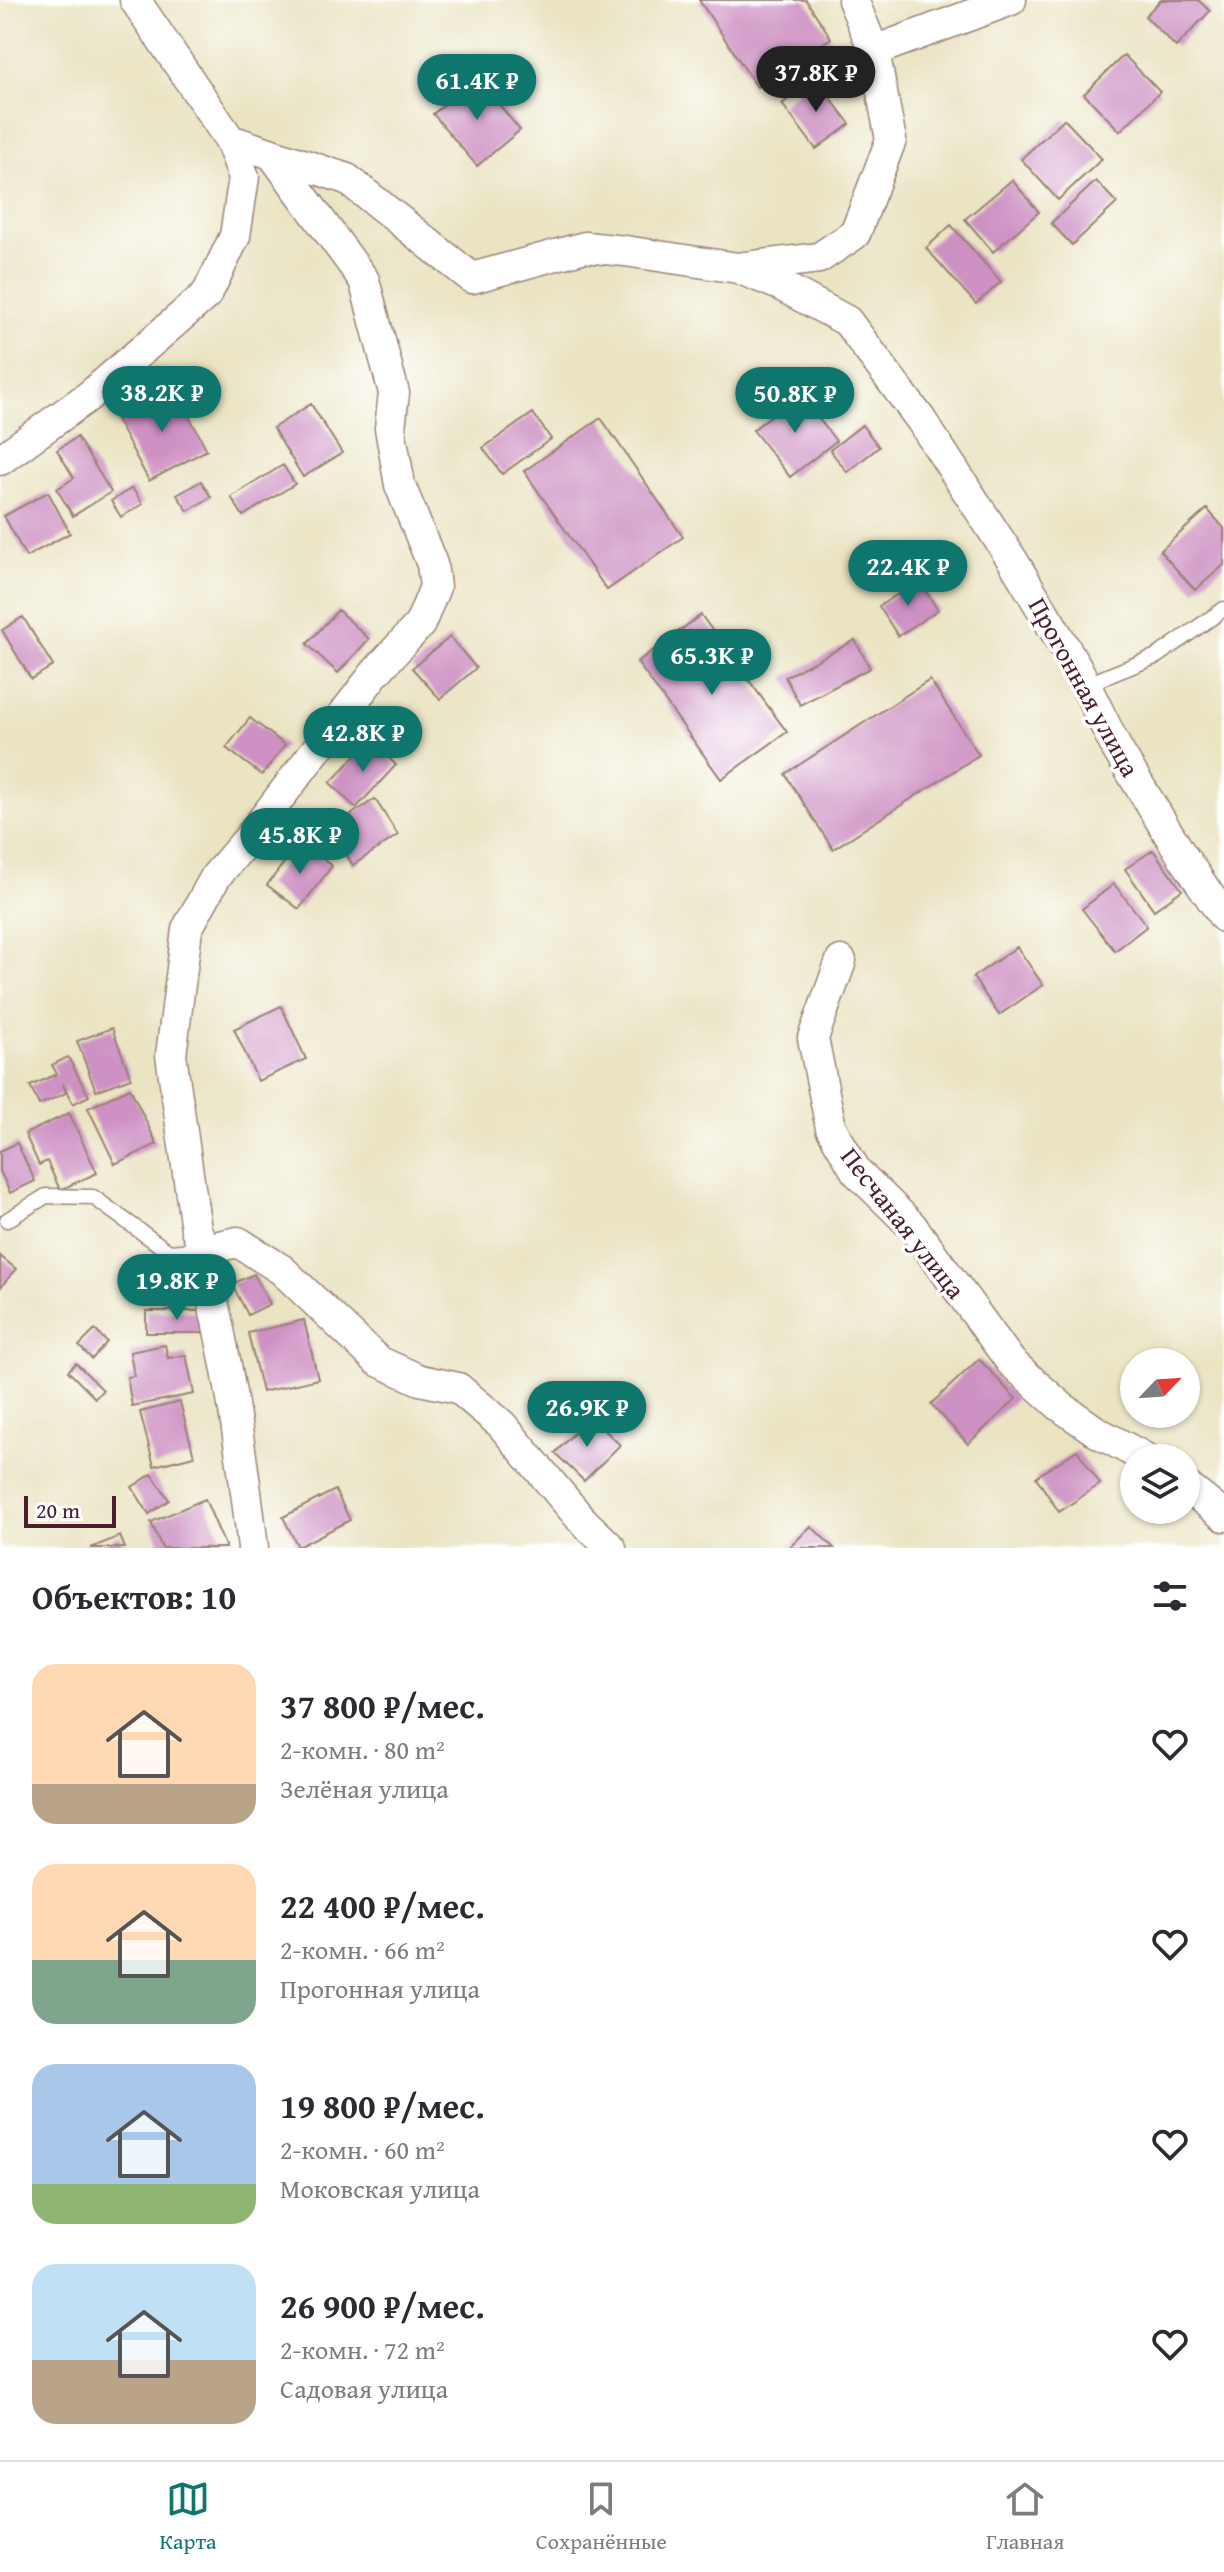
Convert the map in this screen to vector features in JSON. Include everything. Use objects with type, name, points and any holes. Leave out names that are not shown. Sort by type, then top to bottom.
[{"type":"street","points":[[0,460],[89,396],[207,294],[235,236],[244,177],[230,140],[135,0]]},
{"type":"street","points":[[230,140],[347,179],[472,278],[585,247],[738,268],[819,258],[855,234],[891,140],[874,51],[853,0]]},
{"type":"street","points":[[874,51],[1011,0]]},
{"type":"street","points":[[253,1548],[225,1350],[208,1280],[205,1249],[196,1229],[171,1055],[187,929],[216,876],[375,673],[420,624],[435,587],[432,564],[400,485],[390,428],[394,393],[364,280],[272,154]]},
{"type":"street","name":"Прогонная улица","points":[[738,268],[780,285],[847,321],[921,420],[1013,561],[1085,685],[1117,749],[1181,854],[1224,917]]},
{"type":"street","name":"Песчаная улица","points":[[841,961],[813,1038],[831,1128],[856,1171],[912,1226],[1011,1362],[1060,1406],[1120,1444]]},
{"type":"street","points":[[205,1249],[238,1242],[282,1270],[378,1361],[420,1380],[458,1388],[501,1424],[581,1519],[611,1548]]},
{"type":"street","points":[[1200,1497],[1224,1516]]},
{"type":"lane","points":[[1085,685],[1157,656],[1224,609]]},
{"type":"lane","points":[[7,1220],[46,1196],[93,1197],[169,1252],[205,1249]]},
{"type":"building","points":[[699,0],[806,0],[831,38],[757,87]]},
{"type":"building","points":[[1161,0],[1198,0],[1210,11],[1176,47],[1145,16]]},
{"type":"building","points":[[1124,55],[1160,92],[1120,131],[1084,94]]},
{"type":"building","points":[[477,78],[520,130],[477,166],[433,114]]},
{"type":"building","points":[[815,78],[850,124],[816,149],[782,104]]},
{"type":"building","points":[[1064,119],[1102,159],[1058,200],[1021,159]]},
{"type":"building","points":[[1012,180],[1039,212],[993,252],[965,219]]},
{"type":"building","points":[[1096,181],[1117,203],[1072,245],[1051,223]]},
{"type":"building","points":[[951,225],[1001,282],[976,304],[926,248]]},
{"type":"building","points":[[174,388],[207,450],[149,481],[116,419]]},
{"type":"building","points":[[799,393],[836,441],[790,477],[753,430]]},
{"type":"building","points":[[311,404],[342,453],[303,477],[273,428]]},
{"type":"building","points":[[533,413],[551,439],[502,474],[483,448]]},
{"type":"building","points":[[601,418],[683,537],[607,590],[524,471]]},
{"type":"building","points":[[862,425],[879,447],[847,472],[830,450]]},
{"type":"building","points":[[77,437],[111,492],[73,516],[57,489],[74,478],[57,450]]},
{"type":"building","points":[[283,465],[295,484],[243,516],[231,497]]},
{"type":"building","points":[[201,481],[211,497],[188,511],[177,495]]},
{"type":"building","points":[[132,488],[143,504],[121,517],[111,501]]},
{"type":"building","points":[[48,492],[70,533],[26,557],[4,516]]},
{"type":"building","points":[[1207,509],[1224,528],[1224,565],[1195,590],[1160,551]]},
{"type":"building","points":[[919,581],[938,610],[898,636],[879,606]]},
{"type":"building","points":[[338,610],[369,639],[338,673],[307,644]]},
{"type":"building","points":[[701,615],[787,732],[721,779],[637,662]]},
{"type":"building","points":[[23,617],[53,666],[31,679],[2,630]]},
{"type":"building","points":[[450,637],[476,668],[440,699],[412,668]]},
{"type":"building","points":[[855,640],[870,668],[800,705],[785,677]]},
{"type":"building","points":[[930,680],[979,755],[833,849],[785,774]]},
{"type":"building","points":[[250,718],[285,745],[262,775],[226,748]]},
{"type":"building","points":[[370,740],[396,765],[356,808],[330,783]]},
{"type":"building","points":[[375,799],[398,835],[353,865],[329,829]]},
{"type":"building","points":[[300,842],[332,866],[299,909],[267,885]]},
{"type":"building","points":[[1153,850],[1182,890],[1154,910],[1125,869]]},
{"type":"building","points":[[1114,884],[1147,926],[1115,951],[1082,909]]},
{"type":"building","points":[[1017,947],[1043,985],[999,1015],[973,977]]},
{"type":"building","points":[[281,1006],[306,1059],[258,1081],[234,1029]]},
{"type":"building","points":[[112,1028],[131,1078],[96,1091],[77,1041]]},
{"type":"building","points":[[68,1057],[89,1096],[73,1104],[63,1084],[66,1093],[39,1105],[30,1086],[57,1074],[52,1065]]},
{"type":"building","points":[[130,1088],[157,1144],[115,1164],[88,1108]]},
{"type":"building","points":[[69,1113],[97,1173],[60,1190],[47,1161],[39,1165],[25,1134]]},
{"type":"building","points":[[17,1143],[35,1181],[10,1193],[0,1171],[0,1151]]},
{"type":"building","points":[[0,1256],[16,1269],[0,1288]]},
{"type":"building","points":[[254,1274],[270,1304],[248,1315],[232,1284]]},
{"type":"building","points":[[146,1311],[207,1311],[208,1333],[146,1333]]},
{"type":"building","points":[[304,1320],[318,1379],[262,1392],[248,1333]]},
{"type":"building","points":[[95,1330],[107,1342],[92,1359],[79,1346]]},
{"type":"building","points":[[165,1345],[168,1358],[186,1355],[194,1394],[132,1406],[127,1377],[134,1376],[130,1352]]},
{"type":"building","points":[[979,1359],[1016,1399],[968,1444],[931,1404]]},
{"type":"building","points":[[76,1363],[103,1390],[95,1398],[68,1371]]},
{"type":"building","points":[[180,1402],[194,1456],[154,1466],[140,1412]]},
{"type":"building","points":[[590,1416],[620,1445],[584,1481],[555,1453]]},
{"type":"building","points":[[1077,1450],[1100,1484],[1059,1512],[1036,1477]]},
{"type":"building","points":[[152,1474],[169,1500],[149,1514],[132,1487]]},
{"type":"building","points":[[335,1490],[350,1520],[298,1547],[283,1517]]},
{"type":"building","points":[[205,1499],[226,1548],[162,1548],[151,1522]]},
{"type":"building","points":[[811,1526],[834,1548],[789,1548]]},
{"type":"building","points":[[120,1536],[125,1548],[91,1548]]}]
